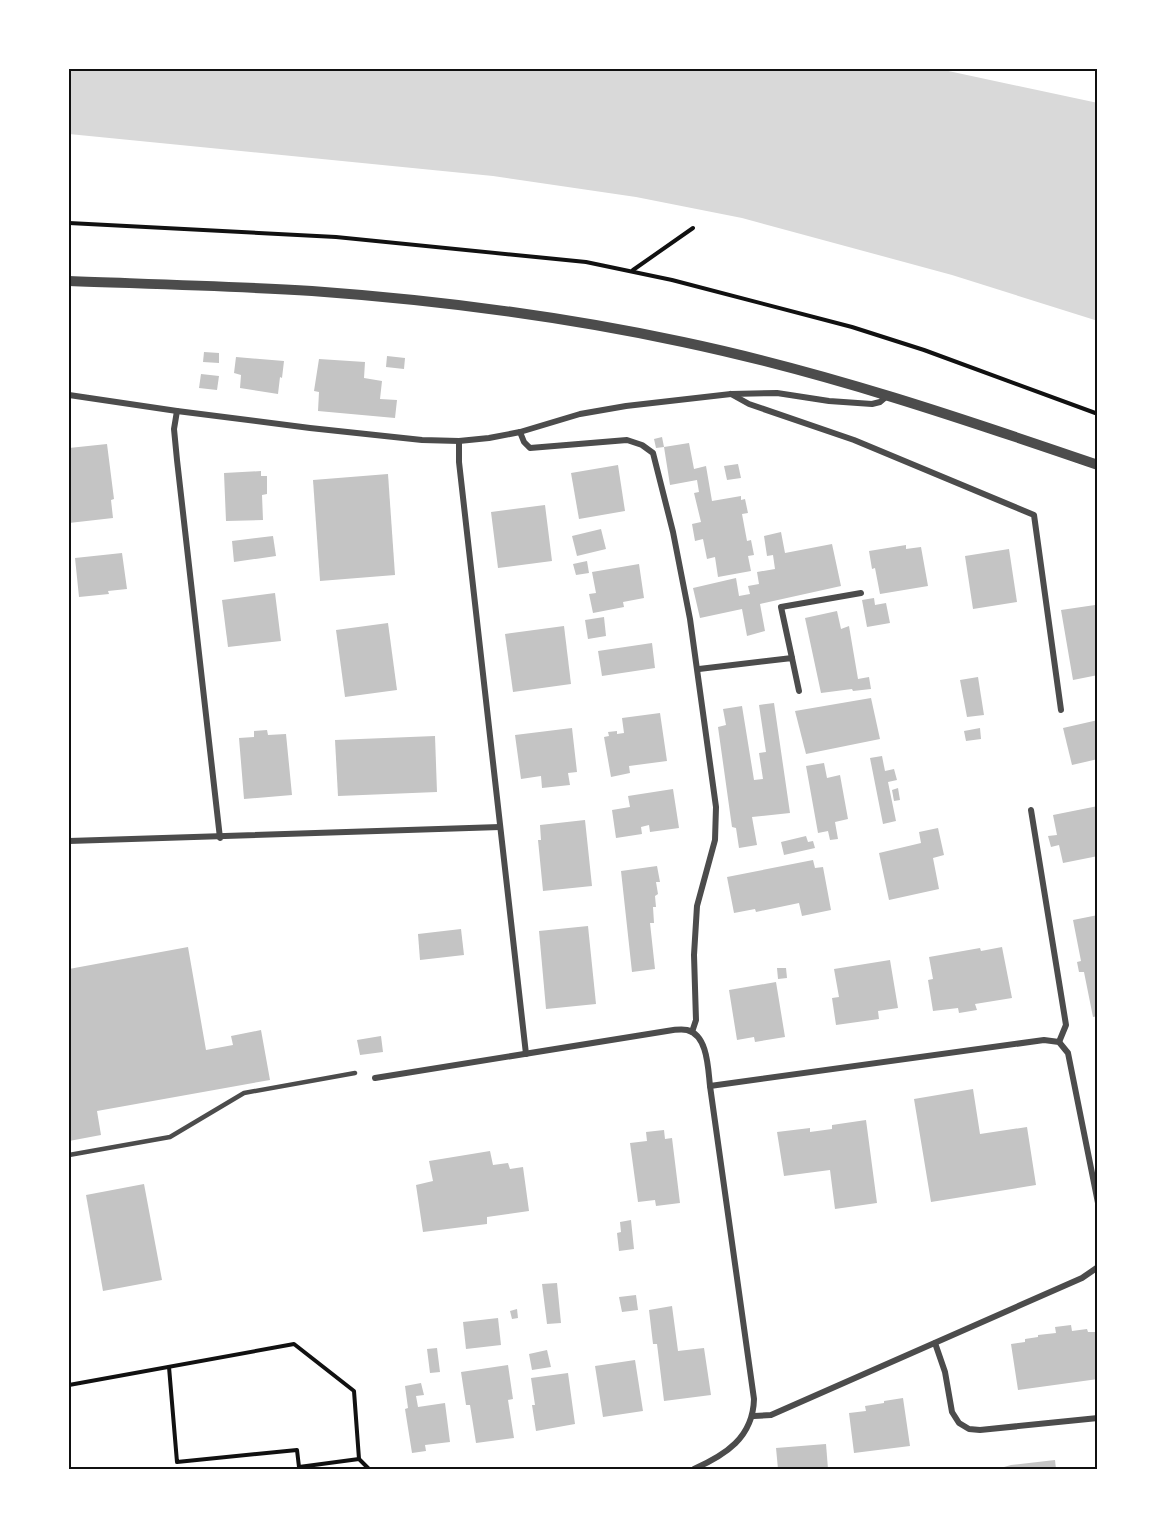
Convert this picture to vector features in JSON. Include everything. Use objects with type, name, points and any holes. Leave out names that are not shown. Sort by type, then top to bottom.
[{"type":"street","points":[[69,281],[312,291],[465,307],[605,327],[683,342],[823,375],[1098,465]]},
{"type":"street","points":[[69,395],[177,411],[422,440],[459,441],[520,432],[580,414],[626,406],[731,394],[777,393],[829,401],[872,404],[888,396]]},
{"type":"street","points":[[731,394],[749,405],[854,440],[1034,515],[1061,710]]},
{"type":"street","points":[[177,411],[174,429],[177,460],[220,838]]},
{"type":"street","points":[[520,432],[524,442],[530,448],[627,440],[642,445],[652,453],[673,532],[699,669],[716,807],[715,840],[697,906],[694,955],[696,1020],[692,1032]]},
{"type":"street","points":[[459,441],[459,462],[526,1054]]},
{"type":"street","points":[[800,691],[781,607],[861,593]]},
{"type":"street","points":[[699,669],[792,658]]},
{"type":"street","points":[[1030,810],[1066,1025],[1059,1042]]},
{"type":"street","points":[[69,842],[500,827]]},
{"type":"street","points":[[375,1078],[667,1031],[685,1029],[699,1038],[704,1049],[710,1086],[754,1400],[753,1416],[744,1435],[732,1447],[713,1460],[693,1469]]},
{"type":"street","points":[[710,1086],[1044,1040],[1059,1042],[1068,1053],[1098,1203]]},
{"type":"street","points":[[753,1416],[771,1415],[1082,1278],[1098,1267]]},
{"type":"street","points":[[935,1343],[945,1372],[952,1412],[959,1423],[969,1429],[980,1430],[1098,1418]]},
{"type":"lane","points":[[69,1155],[170,1137],[244,1093],[354,1073]]},
{"type":"path","points":[[69,223],[336,237],[586,262],[763,303],[862,330],[935,354],[1098,414]]},
{"type":"path","points":[[632,271],[693,228]]},
{"type":"path","points":[[69,1385],[294,1344],[354,1391],[359,1460],[369,1469]]},
{"type":"path","points":[[169,1367],[177,1462],[297,1450],[298,1467],[359,1460]]},
{"type":"shaded area","points":[[69,69],[939,69],[1098,103],[1098,321],[952,275],[742,218],[636,197],[493,176],[69,134]]},
{"type":"building","points":[[204,352],[219,353],[219,363],[203,362]]},
{"type":"building","points":[[387,356],[405,358],[404,369],[386,367]]},
{"type":"building","points":[[236,357],[284,361],[278,394],[240,388],[241,375],[234,373]]},
{"type":"building","points":[[319,359],[365,362],[364,378],[382,381],[380,399],[397,400],[395,418],[318,411],[319,392],[314,391]]},
{"type":"building","points":[[201,374],[219,376],[217,390],[199,388]]},
{"type":"building","points":[[662,437],[664,447],[656,448],[654,439]]},
{"type":"building","points":[[689,443],[694,469],[706,466],[712,501],[741,496],[741,500],[745,499],[748,513],[742,514],[747,541],[751,540],[754,555],[748,556],[751,571],[718,577],[715,557],[707,559],[703,539],[695,541],[692,524],[701,522],[694,493],[699,492],[697,480],[670,485],[664,447]]},
{"type":"building","points":[[107,444],[114,499],[111,500],[113,518],[69,523],[69,448]]},
{"type":"building","points":[[738,464],[741,478],[727,480],[724,466]]},
{"type":"building","points":[[618,465],[625,511],[579,519],[571,473]]},
{"type":"building","points":[[261,471],[261,476],[267,476],[267,494],[262,495],[263,520],[226,521],[224,473]]},
{"type":"building","points":[[388,474],[395,575],[320,581],[313,480]]},
{"type":"building","points":[[545,505],[552,561],[498,568],[491,512]]},
{"type":"building","points":[[601,529],[606,549],[577,556],[572,536]]},
{"type":"building","points":[[781,532],[785,553],[832,544],[841,586],[760,604],[765,631],[747,636],[742,609],[700,618],[693,588],[736,578],[739,596],[750,594],[748,586],[759,584],[757,572],[775,569],[773,555],[767,556],[764,536]]},
{"type":"building","points":[[273,536],[276,556],[234,562],[232,541]]},
{"type":"building","points":[[906,545],[906,549],[921,547],[928,586],[880,594],[869,551]]},
{"type":"building","points":[[1009,549],[1017,602],[973,609],[965,556]]},
{"type":"building","points":[[122,553],[127,589],[108,591],[109,594],[79,597],[75,558]]},
{"type":"building","points":[[587,561],[589,573],[576,575],[573,564]]},
{"type":"building","points":[[639,564],[644,598],[623,602],[624,607],[593,613],[589,594],[596,593],[592,572]]},
{"type":"building","points":[[275,593],[281,641],[228,647],[222,600]]},
{"type":"building","points":[[874,598],[875,605],[886,603],[890,623],[867,627],[862,600]]},
{"type":"building","points":[[1095,605],[1098,610],[1098,675],[1073,680],[1061,610]]},
{"type":"building","points":[[837,611],[841,629],[849,626],[858,679],[869,677],[871,689],[821,693],[805,618]]},
{"type":"building","points":[[604,617],[606,636],[588,639],[585,620]]},
{"type":"building","points":[[388,623],[397,690],[345,697],[336,630]]},
{"type":"building","points":[[564,626],[571,684],[513,692],[505,634]]},
{"type":"building","points":[[652,643],[655,668],[602,676],[598,651]]},
{"type":"building","points":[[978,677],[984,715],[967,717],[960,680]]},
{"type":"building","points":[[871,698],[880,739],[806,754],[795,711]]},
{"type":"building","points":[[774,703],[790,813],[752,817],[757,845],[739,848],[736,828],[732,827],[718,727],[726,725],[723,709],[742,706],[754,780],[763,779],[759,753],[766,752],[759,705]]},
{"type":"building","points":[[660,713],[667,761],[629,766],[630,773],[611,777],[604,737],[609,736],[608,732],[624,733],[622,718]]},
{"type":"building","points":[[1098,720],[1098,759],[1072,765],[1063,728]]},
{"type":"building","points":[[572,728],[577,772],[568,773],[570,785],[542,788],[541,776],[521,779],[515,735]]},
{"type":"building","points":[[980,728],[981,739],[966,741],[964,731]]},
{"type":"building","points":[[267,730],[268,735],[286,734],[292,795],[244,799],[239,738],[254,737],[254,731]]},
{"type":"building","points":[[435,736],[437,792],[338,796],[335,740]]},
{"type":"building","points":[[882,756],[885,771],[894,769],[897,780],[888,782],[896,821],[883,824],[870,758]]},
{"type":"building","points":[[824,763],[827,778],[840,775],[848,819],[835,822],[838,839],[830,840],[828,831],[818,833],[806,766]]},
{"type":"building","points":[[898,788],[900,800],[894,801],[892,790]]},
{"type":"building","points":[[673,789],[679,828],[650,832],[649,825],[641,827],[642,834],[616,838],[612,810],[630,807],[628,796]]},
{"type":"building","points":[[1098,806],[1098,856],[1063,863],[1059,845],[1051,847],[1048,836],[1057,835],[1053,815]]},
{"type":"building","points":[[585,820],[592,886],[543,891],[538,840],[541,840],[540,825]]},
{"type":"building","points":[[938,828],[944,855],[933,858],[939,889],[889,900],[879,853],[921,843],[919,832]]},
{"type":"building","points":[[806,836],[808,842],[813,841],[815,848],[784,855],[781,842]]},
{"type":"building","points":[[813,860],[815,868],[823,867],[831,910],[802,916],[799,903],[756,912],[755,909],[734,913],[727,877]]},
{"type":"building","points":[[657,866],[660,882],[656,882],[658,894],[655,896],[656,907],[653,907],[654,923],[650,923],[655,969],[632,972],[621,871]]},
{"type":"building","points":[[1098,915],[1098,1016],[1093,1017],[1084,972],[1079,972],[1077,962],[1081,961],[1073,920]]},
{"type":"building","points":[[588,926],[596,1004],[546,1009],[539,931]]},
{"type":"building","points":[[461,929],[464,955],[420,960],[418,934]]},
{"type":"building","points":[[188,947],[206,1050],[233,1045],[231,1036],[261,1030],[270,1080],[97,1111],[101,1135],[69,1141],[69,969]]},
{"type":"building","points":[[1002,947],[1012,998],[975,1004],[977,1010],[959,1013],[958,1008],[933,1011],[928,980],[933,979],[929,957],[980,948],[981,951]]},
{"type":"building","points":[[890,960],[898,1008],[878,1011],[879,1019],[836,1025],[832,998],[839,997],[834,969]]},
{"type":"building","points":[[777,968],[786,968],[787,978],[778,979]]},
{"type":"building","points":[[776,982],[785,1037],[755,1042],[754,1037],[737,1040],[729,990]]},
{"type":"building","points":[[381,1036],[383,1052],[360,1055],[357,1040]]},
{"type":"building","points":[[973,1089],[980,1134],[1027,1127],[1036,1185],[931,1202],[914,1099]]},
{"type":"building","points":[[866,1120],[877,1203],[835,1209],[830,1170],[784,1176],[777,1132],[810,1128],[810,1132],[832,1129],[832,1125]]},
{"type":"building","points":[[664,1130],[665,1139],[672,1138],[680,1203],[656,1206],[655,1200],[638,1202],[630,1143],[647,1141],[646,1132]]},
{"type":"building","points":[[490,1151],[493,1165],[508,1163],[510,1169],[523,1167],[529,1211],[487,1217],[487,1224],[423,1232],[416,1185],[433,1181],[429,1161]]},
{"type":"building","points":[[144,1184],[162,1280],[103,1291],[86,1195]]},
{"type":"building","points":[[631,1220],[634,1249],[619,1251],[617,1233],[621,1232],[620,1222]]},
{"type":"building","points":[[557,1283],[561,1323],[547,1324],[542,1284]]},
{"type":"building","points":[[636,1295],[638,1310],[622,1312],[619,1297]]},
{"type":"building","points":[[672,1306],[678,1351],[704,1348],[711,1395],[664,1401],[657,1344],[653,1344],[649,1310]]},
{"type":"building","points":[[517,1309],[518,1318],[512,1319],[510,1311]]},
{"type":"building","points":[[498,1318],[501,1345],[466,1349],[463,1322]]},
{"type":"building","points":[[1071,1325],[1072,1331],[1087,1329],[1088,1332],[1098,1332],[1098,1379],[1018,1390],[1011,1344],[1025,1342],[1025,1339],[1038,1337],[1038,1335],[1056,1333],[1055,1327]]},
{"type":"building","points":[[437,1348],[440,1372],[430,1373],[427,1349]]},
{"type":"building","points":[[547,1350],[551,1367],[532,1370],[529,1354]]},
{"type":"building","points":[[635,1360],[643,1411],[603,1417],[595,1366]]},
{"type":"building","points":[[508,1365],[513,1399],[508,1400],[514,1438],[476,1443],[470,1405],[466,1405],[461,1372]]},
{"type":"building","points":[[568,1373],[575,1424],[536,1431],[531,1378]]},
{"type":"building","points":[[421,1383],[424,1395],[416,1396],[418,1407],[445,1403],[450,1442],[425,1445],[426,1451],[412,1453],[405,1409],[408,1408],[405,1386]]},
{"type":"building","points":[[903,1398],[910,1446],[854,1453],[849,1413],[866,1411],[865,1406]]},
{"type":"building","points":[[826,1444],[828,1469],[778,1469],[776,1448]]},
{"type":"building","points":[[1055,1460],[1056,1469],[997,1469],[1011,1465]]}]
